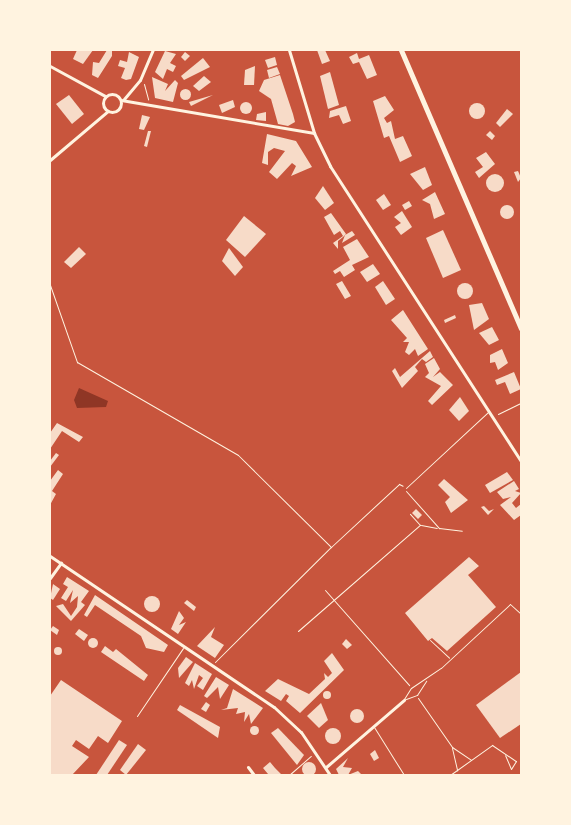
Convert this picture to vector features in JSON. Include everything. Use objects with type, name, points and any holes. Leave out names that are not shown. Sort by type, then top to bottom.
[{"type":"main road","points":[[401,50],[521,328]]},
{"type":"street","points":[[50,160],[108,111],[118,110],[122,100],[141,77],[153,50]]},
{"type":"street","points":[[289,50],[314,133],[339,181],[521,461]]},
{"type":"street","points":[[50,66],[105,96],[114,93],[122,100],[149,102],[314,133]]},
{"type":"street","points":[[105,96],[102,103],[108,111]]},
{"type":"street","points":[[50,556],[274,707],[316,752],[330,775]]},
{"type":"street","points":[[50,578],[60,563]]},
{"type":"street","points":[[326,768],[404,700]]},
{"type":"street","points":[[248,767],[254,775]]},
{"type":"lane","points":[[406,488],[490,411]]},
{"type":"lane","points":[[404,700],[411,688],[426,680],[510,604],[521,614]]},
{"type":"lane","points":[[430,640],[450,658]]},
{"type":"lane","points":[[137,716],[184,646]]},
{"type":"lane","points":[[404,700],[417,695],[426,680]]},
{"type":"lane","points":[[373,727],[404,775]]},
{"type":"path","points":[[141,77],[149,102]]},
{"type":"path","points":[[50,285],[78,362],[238,455],[331,547]]},
{"type":"path","points":[[493,417],[521,403]]},
{"type":"path","points":[[213,665],[331,547],[399,484],[406,488],[407,498],[439,528]]},
{"type":"path","points":[[410,514],[420,525],[462,531]]},
{"type":"path","points":[[298,631],[420,525]]},
{"type":"path","points":[[325,590],[411,688]]},
{"type":"path","points":[[417,695],[452,747],[471,760]]},
{"type":"path","points":[[450,775],[492,745],[516,761],[511,770],[506,766],[505,755]]},
{"type":"path","points":[[452,747],[457,770]]},
{"type":"path","points":[[289,775],[316,752]]},
{"type":"shaded area","points":[[79,388],[108,401],[106,407],[77,408],[74,400]]},
{"type":"building","points":[[77,50],[93,50],[83,64],[73,59]]},
{"type":"building","points":[[107,50],[112,50],[112,56],[98,78],[92,75],[93,62],[99,63]]},
{"type":"building","points":[[317,50],[325,50],[330,61],[322,64]]},
{"type":"building","points":[[165,51],[176,54],[170,63],[176,66],[173,72],[167,69],[163,79],[155,72]]},
{"type":"building","points":[[129,52],[139,57],[131,79],[126,80],[121,78],[125,68],[118,66],[120,60],[127,62]]},
{"type":"building","points":[[185,52],[190,56],[185,61],[181,57]]},
{"type":"building","points":[[357,53],[359,59],[369,55],[377,75],[367,79],[359,62],[353,64],[349,57]]},
{"type":"building","points":[[275,57],[277,65],[268,68],[265,60]]},
{"type":"building","points":[[203,58],[210,67],[184,80],[181,76]]},
{"type":"building","points":[[255,66],[254,85],[244,85],[245,70]]},
{"type":"building","points":[[277,67],[280,74],[269,78],[267,70]]},
{"type":"building","points":[[330,72],[339,105],[328,109],[320,76]]},
{"type":"building","points":[[280,75],[295,122],[288,126],[278,124],[271,99],[259,91],[264,80]]},
{"type":"building","points":[[204,76],[211,82],[199,91],[193,86]]},
{"type":"building","points":[[152,77],[168,84],[165,91],[175,80],[178,83],[173,102],[155,98]]},
{"type":"building","points":[[183,89],[187,89],[190,94],[189,98],[183,99],[180,96],[180,92]]},
{"type":"building","points":[[69,95],[84,114],[72,124],[56,104]]},
{"type":"building","points":[[213,95],[191,106],[189,102]]},
{"type":"building","points":[[385,96],[394,110],[384,118],[387,123],[391,121],[395,139],[403,136],[412,156],[400,162],[389,136],[384,138],[373,101]]},
{"type":"building","points":[[233,100],[235,107],[222,113],[219,105]]},
{"type":"building","points":[[246,102],[252,108],[246,114],[240,108]]},
{"type":"building","points":[[474,103],[480,103],[485,108],[483,117],[474,119],[469,114],[469,108]]},
{"type":"building","points":[[346,106],[351,121],[343,124],[339,115],[329,118],[330,111]]},
{"type":"building","points":[[507,109],[513,114],[500,127],[496,123]]},
{"type":"building","points":[[266,112],[266,121],[256,120],[257,114]]},
{"type":"building","points":[[142,115],[150,117],[144,130],[139,129]]},
{"type":"building","points":[[148,131],[151,131],[147,147],[144,146]]},
{"type":"building","points":[[490,131],[495,136],[492,140],[486,135]]},
{"type":"building","points":[[267,134],[296,141],[312,167],[291,176],[296,166],[292,163],[277,179],[269,172],[285,151],[274,148],[268,152],[268,165],[262,163]]},
{"type":"building","points":[[486,152],[495,164],[479,178],[475,172],[483,167],[476,158]]},
{"type":"building","points":[[425,167],[432,185],[423,190],[410,174]]},
{"type":"building","points":[[518,171],[521,178],[518,182],[514,172]]},
{"type":"building","points":[[495,174],[501,177],[504,183],[501,189],[495,192],[489,189],[486,183],[489,177]]},
{"type":"building","points":[[323,186],[334,203],[325,210],[315,198]]},
{"type":"building","points":[[435,192],[445,214],[434,219],[430,204],[422,200]]},
{"type":"building","points":[[384,194],[391,205],[383,210],[376,200]]},
{"type":"building","points":[[409,201],[412,206],[405,210],[402,205]]},
{"type":"building","points":[[504,205],[510,205],[514,212],[510,219],[504,219],[500,215],[500,209]]},
{"type":"building","points":[[402,211],[412,227],[401,235],[395,227],[401,223],[394,217]]},
{"type":"building","points":[[331,213],[346,234],[338,241],[338,249],[333,243],[343,236],[340,231],[334,235],[324,217]]},
{"type":"building","points":[[244,216],[266,234],[245,257],[226,240]]},
{"type":"building","points":[[443,230],[461,270],[443,278],[426,238]]},
{"type":"building","points":[[352,231],[355,235],[342,243],[345,235]]},
{"type":"building","points":[[357,239],[369,257],[352,265],[355,270],[344,277],[340,271],[335,274],[333,271],[350,260],[343,247]]},
{"type":"building","points":[[79,247],[86,254],[71,268],[64,262]]},
{"type":"building","points":[[229,248],[243,267],[235,276],[222,261]]},
{"type":"building","points":[[373,264],[380,274],[367,282],[360,272]]},
{"type":"building","points":[[342,281],[351,296],[345,299],[336,284]]},
{"type":"building","points":[[383,281],[395,299],[386,305],[375,287]]},
{"type":"building","points":[[465,283],[473,291],[465,299],[457,291]]},
{"type":"building","points":[[482,303],[489,319],[474,330],[469,305]]},
{"type":"building","points":[[403,310],[428,349],[418,356],[415,349],[409,355],[405,352],[409,342],[403,342],[407,338],[391,320]]},
{"type":"building","points":[[455,315],[456,318],[445,323],[444,320]]},
{"type":"building","points":[[492,327],[499,340],[489,345],[479,333]]},
{"type":"building","points":[[502,349],[508,363],[498,370],[495,362],[490,363],[490,355]]},
{"type":"building","points":[[430,351],[433,357],[426,362],[422,359],[415,367],[418,371],[402,388],[392,371],[395,368],[400,377]]},
{"type":"building","points":[[434,358],[440,369],[433,377],[440,372],[453,385],[432,405],[428,401],[441,386],[425,377],[429,373],[425,364]]},
{"type":"building","points":[[514,372],[521,389],[510,394],[505,382],[497,385],[495,380]]},
{"type":"building","points":[[460,397],[469,411],[459,421],[449,410]]},
{"type":"building","points":[[57,423],[83,437],[79,442],[62,431],[50,449],[50,433]]},
{"type":"building","points":[[56,453],[59,455],[50,467],[50,461]]},
{"type":"building","points":[[58,470],[63,474],[52,491],[56,494],[50,505],[50,481]]},
{"type":"building","points":[[507,472],[513,480],[490,493],[485,485]]},
{"type":"building","points":[[444,479],[468,500],[451,513],[445,502],[450,497],[438,485]]},
{"type":"building","points":[[514,481],[519,489],[515,491],[521,493],[512,503],[516,508],[521,504],[521,515],[514,520],[500,505],[511,497],[503,499],[497,492]]},
{"type":"building","points":[[484,506],[489,511],[494,509],[488,515],[481,507]]},
{"type":"building","points":[[416,509],[422,515],[418,519],[412,513]]},
{"type":"building","points":[[469,557],[479,566],[468,575],[496,607],[447,651],[432,638],[428,641],[405,613]]},
{"type":"building","points":[[67,577],[89,591],[81,602],[85,605],[71,621],[56,606],[63,604],[71,616],[77,607],[78,596],[70,603],[73,590],[66,601],[61,598],[68,587],[63,584]]},
{"type":"building","points":[[53,584],[60,589],[53,600],[50,598]]},
{"type":"building","points":[[95,595],[168,645],[164,652],[146,648],[141,636],[95,605],[87,617],[84,615]]},
{"type":"building","points":[[149,596],[155,596],[160,601],[158,610],[149,612],[144,607],[144,601]]},
{"type":"building","points":[[187,600],[196,607],[194,611],[184,603]]},
{"type":"building","points":[[179,611],[184,618],[179,625],[186,622],[178,634],[171,629]]},
{"type":"building","points":[[53,626],[59,630],[57,635],[50,630]]},
{"type":"building","points":[[215,627],[211,637],[224,645],[215,658],[197,646]]},
{"type":"building","points":[[79,629],[88,635],[84,641],[75,634]]},
{"type":"building","points":[[91,638],[95,638],[98,643],[97,647],[91,648],[88,645],[88,641]]},
{"type":"building","points":[[346,639],[352,645],[347,649],[342,644]]},
{"type":"building","points":[[105,646],[113,652],[116,649],[148,675],[144,681],[101,652]]},
{"type":"building","points":[[58,647],[62,651],[58,655],[54,651]]},
{"type":"building","points":[[332,653],[344,670],[300,713],[286,701],[289,696],[286,694],[281,701],[265,691],[278,679],[309,694],[325,679],[324,673],[328,677],[332,673],[324,661]]},
{"type":"building","points":[[186,657],[193,662],[179,678],[178,668]]},
{"type":"building","points":[[195,663],[212,674],[203,690],[197,686],[203,678],[199,675],[194,689],[192,680],[189,686],[185,683]]},
{"type":"building","points":[[521,672],[521,724],[500,738],[476,705]]},
{"type":"building","points":[[216,677],[229,685],[220,699],[218,687],[207,698],[204,696]]},
{"type":"building","points":[[61,680],[122,721],[108,743],[98,736],[89,749],[76,740],[72,746],[89,757],[72,775],[50,775],[50,696]]},
{"type":"building","points":[[233,689],[263,708],[251,724],[249,714],[244,722],[245,712],[236,714],[238,708],[221,710],[227,708]]},
{"type":"building","points":[[327,691],[331,695],[327,699],[323,695]]},
{"type":"building","points":[[206,702],[210,705],[206,712],[201,709]]},
{"type":"building","points":[[321,703],[328,720],[319,728],[307,716]]},
{"type":"building","points":[[180,705],[220,727],[218,738],[177,710]]},
{"type":"building","points":[[357,709],[362,711],[364,716],[362,721],[357,723],[352,721],[350,716],[352,711]]},
{"type":"building","points":[[254,726],[258,730],[254,734],[250,730]]},
{"type":"building","points":[[278,728],[304,755],[297,765],[271,733]]},
{"type":"building","points":[[333,728],[339,730],[341,736],[339,742],[333,744],[327,742],[325,736],[327,730]]},
{"type":"building","points":[[119,740],[127,745],[107,775],[96,775]]},
{"type":"building","points":[[138,744],[146,750],[126,775],[120,770]]},
{"type":"building","points":[[375,750],[379,758],[374,761],[370,754]]},
{"type":"building","points":[[348,758],[343,767],[352,768],[348,775],[339,775],[336,769]]},
{"type":"building","points":[[270,762],[282,775],[268,774],[263,768]]},
{"type":"building","points":[[309,762],[314,764],[316,769],[314,774],[309,776],[304,774],[302,769],[304,764]]},
{"type":"building","points":[[358,771],[362,775],[348,775]]}]
